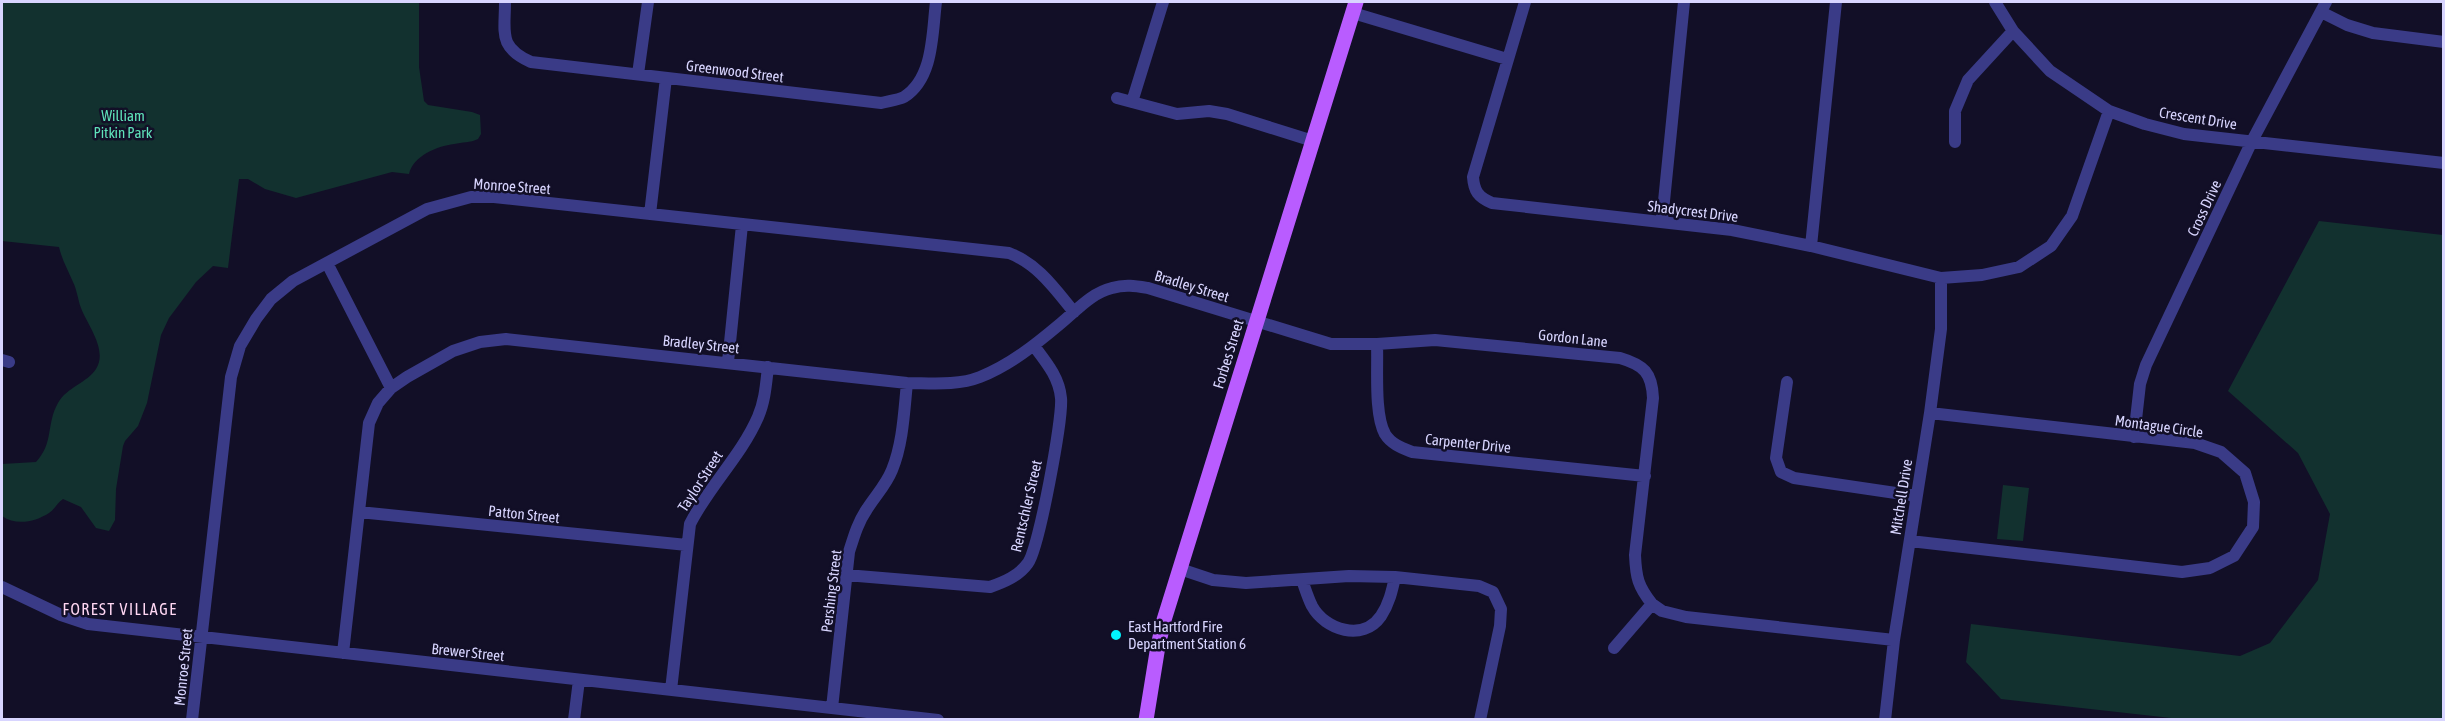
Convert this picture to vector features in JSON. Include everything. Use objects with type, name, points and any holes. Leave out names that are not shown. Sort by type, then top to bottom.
[{"type":"main road","name":"Forbes Street","points":[[1146,720],[1158,646],[1180,569],[1355,7]]},
{"type":"street","name":"Greenwood Street","points":[[504,2],[505,40],[514,54],[531,62],[881,103],[902,98],[917,86],[927,65],[936,2]]},
{"type":"street","points":[[638,74],[648,2]]},
{"type":"street","points":[[1132,102],[1162,2]]},
{"type":"street","points":[[1355,7],[1507,59],[1525,2]]},
{"type":"street","points":[[1662,221],[1684,2]]},
{"type":"street","points":[[1811,246],[1836,2]]},
{"type":"street","name":"Crescent Drive","points":[[1995,2],[2013,31],[2050,71],[2109,111],[2145,124],[2184,134],[2444,163]]},
{"type":"street","points":[[2323,7],[2348,25],[2373,33],[2444,42]]},
{"type":"street","name":"Cross Drive","points":[[2134,437],[2140,384],[2146,365],[2252,141],[2323,7]]},
{"type":"street","points":[[1955,142],[1955,111],[1968,80],[2013,31]]},
{"type":"street","name":"Shadycrest Drive","points":[[1507,59],[1473,177],[1473,189],[1481,198],[1491,203],[1732,230],[1811,246],[1941,278],[1982,275],[2019,267],[2051,246],[2072,216],[2109,111]]},
{"type":"street","points":[[650,214],[666,78]]},
{"type":"street","points":[[1117,98],[1177,114],[1209,111],[1227,114],[1313,141]]},
{"type":"street","name":"Monroe Street","points":[[192,720],[231,377],[240,346],[271,299],[293,281],[427,209],[471,197],[494,197],[1009,253],[1037,268],[1074,312]]},
{"type":"street","points":[[728,362],[742,225]]},
{"type":"street","points":[[327,263],[391,388]]},
{"type":"street","name":"Mitchell Drive","points":[[1885,720],[1894,640],[1941,329],[1941,278]]},
{"type":"street","name":"Bradley Street","points":[[343,653],[369,423],[378,403],[391,388],[453,351],[480,342],[506,339],[907,383],[951,383],[977,378],[1003,366],[1035,346],[1089,299],[1110,288],[1129,285],[1148,288],[1257,322]]},
{"type":"street","name":"Gordon Lane","points":[[1257,322],[1331,344],[1435,340],[1620,358],[1633,362],[1644,370],[1652,381],[1653,398],[1635,555],[1636,577],[1642,592],[1652,604]]},
{"type":"street","name":"Carpenter Drive","points":[[1377,344],[1380,416],[1385,434],[1398,447],[1412,452],[1645,476]]},
{"type":"street","name":"Rentschler Street","points":[[846,575],[990,587],[1011,579],[1028,563],[1039,531],[1060,420],[1061,398],[1055,375],[1035,346]]},
{"type":"street","name":"Taylor Street","points":[[671,690],[690,524],[701,502],[744,443],[758,417],[764,398],[768,367]]},
{"type":"street","points":[[1787,382],[1776,458],[1781,472],[1794,478],[1916,496]]},
{"type":"street","name":"Pershing Street","points":[[832,708],[849,552],[856,529],[883,488],[900,448],[907,383]]},
{"type":"street","name":"Montague Circle","points":[[1910,541],[2182,572],[2210,568],[2234,556],[2253,527],[2254,502],[2245,473],[2221,452],[2195,442],[1930,413]]},
{"type":"street","name":"Patton Street","points":[[359,512],[687,545]]},
{"type":"street","points":[[1180,569],[1214,580],[1246,583],[1349,576],[1395,577],[1479,586],[1493,592],[1501,609],[1500,626],[1480,720]]},
{"type":"street","points":[[1302,580],[1312,607],[1326,623],[1343,631],[1365,629],[1380,618],[1390,600],[1395,577]]},
{"type":"street","name":"Brewer Street","points":[[2,587],[75,621],[938,720]]},
{"type":"street","points":[[1614,648],[1652,604],[1662,611],[1686,617],[1894,640]]},
{"type":"street","points":[[574,720],[579,680]]},
{"type":"green space","name":"William Pitkin Park","points":[[2,2],[419,2],[419,67],[424,101],[428,105],[480,115],[481,134],[478,139],[447,145],[427,153],[415,162],[409,174],[392,172],[296,198],[265,189],[248,179],[239,179],[228,268],[213,266],[196,282],[169,318],[161,335],[147,403],[138,426],[123,446],[116,489],[115,520],[109,531],[96,528],[81,507],[63,499],[49,513],[32,521],[13,521],[2,516],[2,464],[36,462],[48,441],[52,418],[58,403],[66,393],[92,374],[99,362],[100,354],[96,338],[81,308],[59,247],[2,241]]},
{"type":"green space","points":[[2319,221],[2443,235],[2443,719],[2189,720],[2001,699],[1966,662],[1971,624],[2240,656],[2270,643],[2318,580],[2330,514],[2298,453],[2228,391]]},
{"type":"green space","points":[[2003,485],[2029,488],[2023,541],[1997,539]]},
{"type":"place","name":"East Hartford Fire Department Station 6","points":[[1116,635]]},
{"type":"district","name":"FOREST VILLAGE","points":[[120,609]]}]
